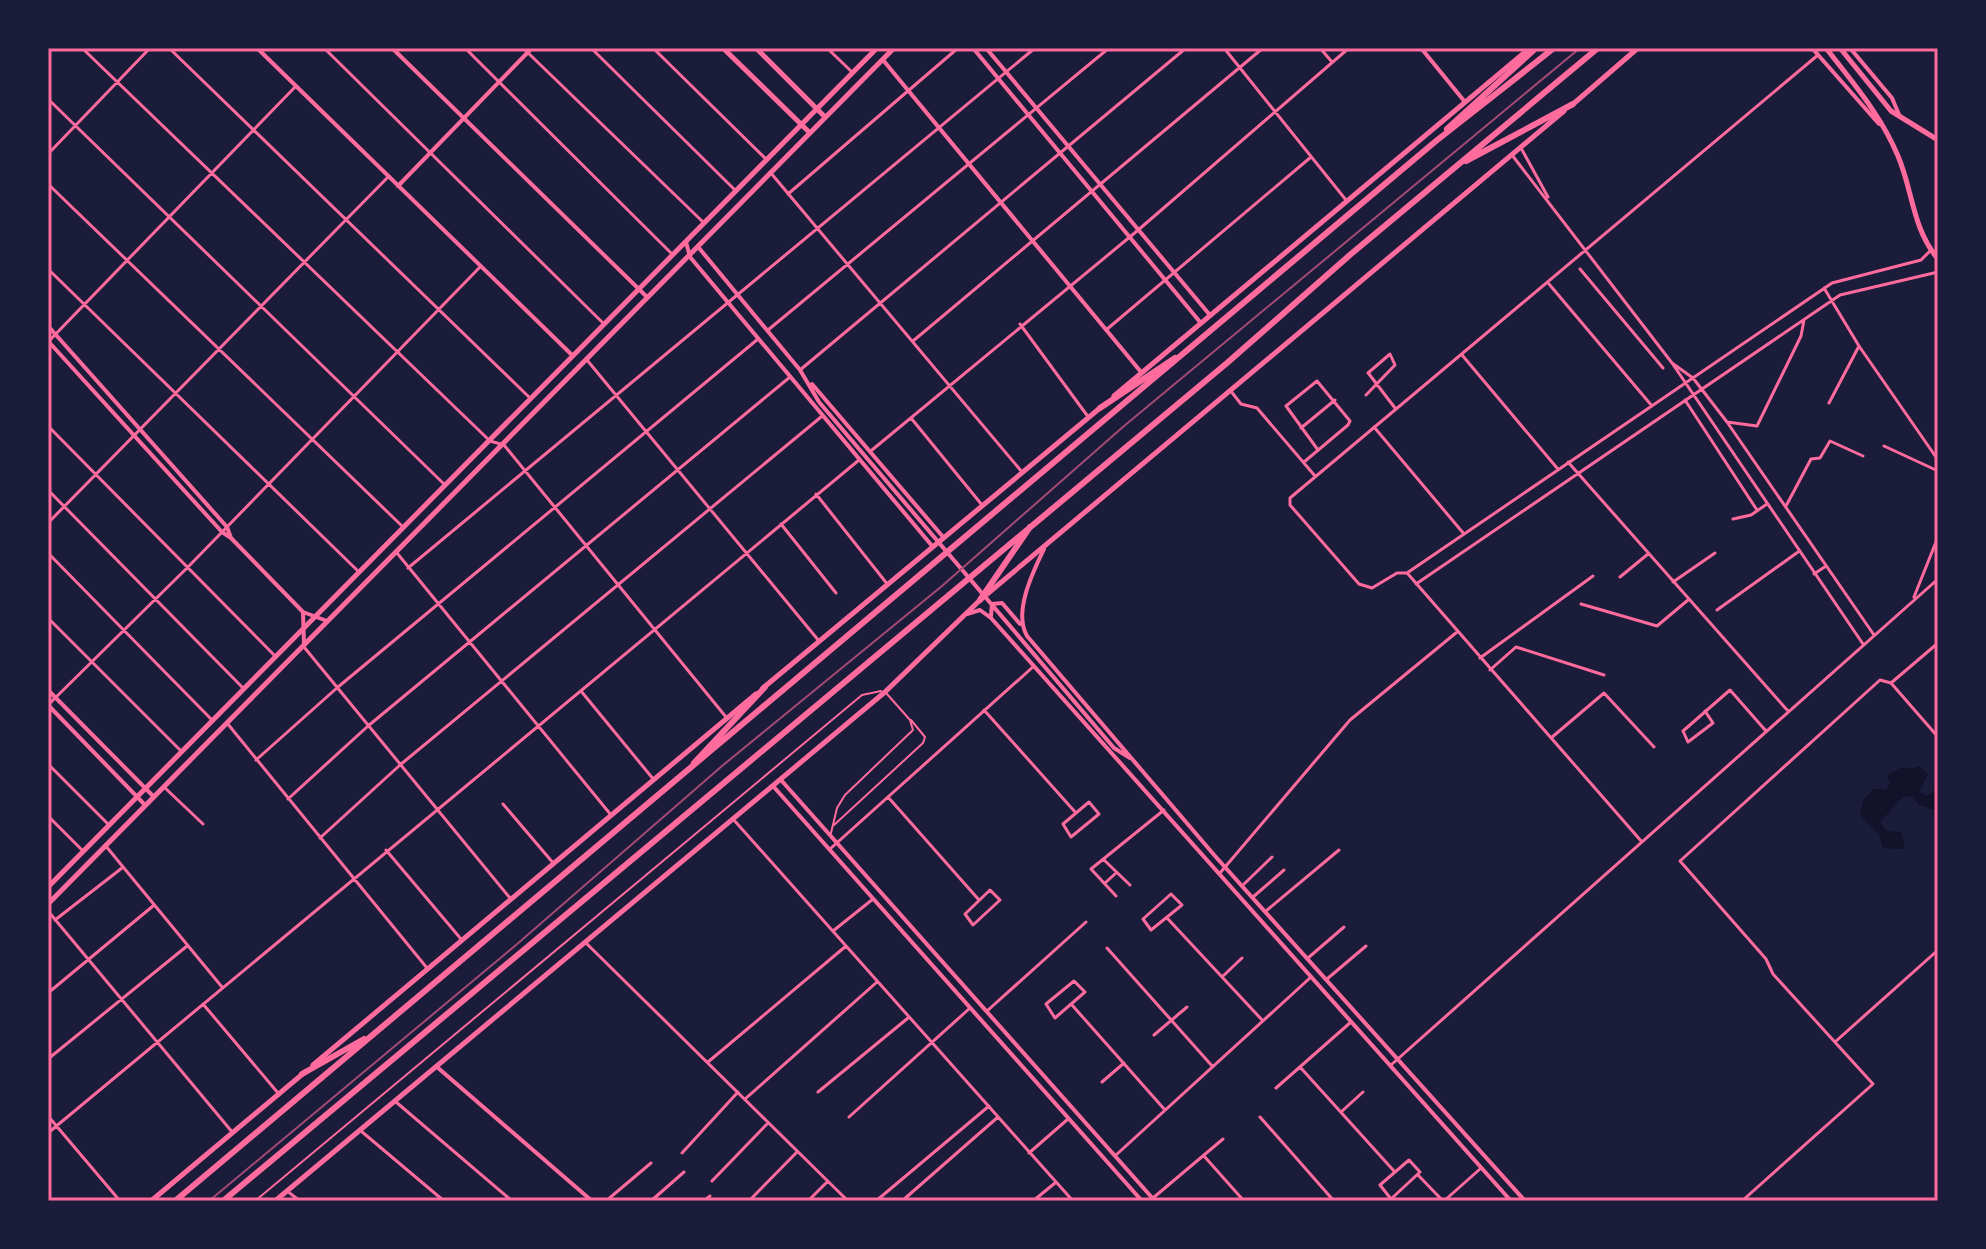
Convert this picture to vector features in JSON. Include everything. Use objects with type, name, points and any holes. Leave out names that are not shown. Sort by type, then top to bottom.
[{"type":"highway","points":[[1436,141],[1533,48]]},
{"type":"highway","points":[[175,1201],[1436,141],[1554,48]]},
{"type":"highway","points":[[223,1201],[1036,519],[1227,363],[1452,168],[1598,48]]},
{"type":"highway","points":[[1452,168],[1573,104]]},
{"type":"highway","points":[[1100,408],[1192,348]]},
{"type":"highway","points":[[980,600],[1036,519]]},
{"type":"highway","points":[[683,776],[765,687]]},
{"type":"highway","points":[[302,1074],[381,1029]]},
{"type":"main road","points":[[723,48],[810,133]]},
{"type":"main road","points":[[756,48],[825,117]]},
{"type":"main road","points":[[48,887],[877,48]]},
{"type":"main road","points":[[48,904],[894,48]]},
{"type":"main road","points":[[151,1201],[727,717],[1089,418],[1209,314],[1533,48]]},
{"type":"main road","points":[[275,1201],[781,780],[885,692],[980,600],[1638,48]]},
{"type":"main road","points":[[1826,48],[1872,105],[1885,129],[1901,162],[1914,216],[1938,259]]},
{"type":"main road","points":[[1840,48],[1879,97],[1900,117],[1938,140]]},
{"type":"main road","points":[[839,86],[848,95]]},
{"type":"main road","points":[[786,138],[795,147]]},
{"type":"main road","points":[[285,648],[294,657]]},
{"type":"street","points":[[82,48],[396,353],[490,441],[504,445],[727,717]]},
{"type":"street","points":[[48,154],[150,48]]},
{"type":"street","points":[[169,48],[530,398]]},
{"type":"street","points":[[257,48],[572,355]]},
{"type":"street","points":[[324,48],[432,151],[603,323]]},
{"type":"street","points":[[392,48],[649,299]]},
{"type":"street","points":[[465,48],[672,254]]},
{"type":"street","points":[[591,48],[735,190]]},
{"type":"street","points":[[653,48],[766,159]]},
{"type":"street","points":[[827,48],[853,73]]},
{"type":"street","points":[[788,194],[958,48]]},
{"type":"street","points":[[973,48],[1200,322]]},
{"type":"street","points":[[986,48],[1209,314]]},
{"type":"street","points":[[408,568],[1035,48]]},
{"type":"street","points":[[768,330],[1109,48]]},
{"type":"street","points":[[800,370],[1186,48]]},
{"type":"street","points":[[1224,48],[1346,200]]},
{"type":"street","points":[[913,341],[1263,48]]},
{"type":"street","points":[[1320,48],[1332,62]]},
{"type":"street","points":[[872,450],[1020,324],[1137,231],[1349,48]]},
{"type":"street","points":[[1421,48],[1466,102]]},
{"type":"street","points":[[1812,48],[1864,110],[1885,129]]},
{"type":"street","points":[[1850,48],[1892,98],[1900,117]]},
{"type":"street","points":[[398,186],[528,49],[703,222]]},
{"type":"street","points":[[1818,55],[1289,500],[1359,584],[1372,588],[1397,573],[1407,573],[1824,288],[1848,276],[1924,259],[1931,249]]},
{"type":"street","points":[[883,60],[1141,373]]},
{"type":"street","points":[[296,86],[48,341],[222,532],[303,612],[329,622]]},
{"type":"street","points":[[48,99],[446,486]]},
{"type":"street","points":[[1521,147],[1544,186],[1549,201]]},
{"type":"street","points":[[1512,155],[1672,363],[1863,644]]},
{"type":"street","points":[[1106,330],[1311,157]]},
{"type":"street","points":[[770,172],[1022,473]]},
{"type":"street","points":[[48,523],[389,176]]},
{"type":"street","points":[[48,184],[403,528]]},
{"type":"street","points":[[686,241],[690,257],[933,547]]},
{"type":"street","points":[[699,248],[944,538]]},
{"type":"street","points":[[145,805],[48,705],[270,484],[481,266]]},
{"type":"street","points":[[48,269],[359,572]]},
{"type":"street","points":[[1580,269],[1663,368]]},
{"type":"street","points":[[1416,584],[1846,292],[1938,272]]},
{"type":"street","points":[[1548,283],[1652,406]]},
{"type":"street","points":[[1824,288],[1859,346],[1938,460]]},
{"type":"street","points":[[1191,309],[1197,302]]},
{"type":"street","points":[[1622,316],[1631,308]]},
{"type":"street","points":[[1727,422],[1755,428],[1801,336],[1804,320]]},
{"type":"street","points":[[1020,324],[1089,418]]},
{"type":"street","points":[[48,326],[227,527],[231,538]]},
{"type":"street","points":[[256,760],[338,687],[758,339]]},
{"type":"street","points":[[1829,403],[1859,346]]},
{"type":"street","points":[[1366,395],[1377,385],[1395,363],[1390,354],[1369,371],[1377,385],[1396,409]]},
{"type":"street","points":[[1462,355],[1559,469]]},
{"type":"street","points":[[587,360],[819,642]]},
{"type":"street","points":[[1672,363],[1693,378],[1727,422],[1874,635]]},
{"type":"street","points":[[288,799],[368,726],[790,377]]},
{"type":"street","points":[[807,379],[819,402],[1114,748],[1125,767]]},
{"type":"street","points":[[1304,462],[1318,450],[1350,421],[1317,381],[1289,402],[1287,408],[1318,450]]},
{"type":"street","points":[[799,388],[819,402]]},
{"type":"street","points":[[1230,390],[1241,404],[1257,408],[1315,476]]},
{"type":"street","points":[[1301,428],[1335,400]]},
{"type":"street","points":[[1685,400],[1757,510]]},
{"type":"street","points":[[320,838],[400,765],[821,417]]},
{"type":"street","points":[[911,418],[983,506]]},
{"type":"street","points":[[48,426],[276,657]]},
{"type":"street","points":[[1374,427],[1464,534]]},
{"type":"street","points":[[1786,507],[1811,459],[1820,458],[1830,441],[1863,456]]},
{"type":"street","points":[[1884,446],[1938,471]]},
{"type":"street","points":[[1725,462],[1731,451]]},
{"type":"street","points":[[48,1133],[859,460]]},
{"type":"street","points":[[1568,462],[1788,711]]},
{"type":"street","points":[[1758,490],[1769,483]]},
{"type":"street","points":[[48,490],[244,689]]},
{"type":"street","points":[[816,494],[888,585]]},
{"type":"street","points":[[1733,519],[1767,504]]},
{"type":"street","points":[[917,528],[925,526],[927,519]]},
{"type":"street","points":[[781,524],[836,593]]},
{"type":"street","points":[[1023,630],[1022,610],[1049,542]]},
{"type":"street","points":[[1914,600],[1915,589],[1936,542]]},
{"type":"street","points":[[1717,610],[1799,551]]},
{"type":"street","points":[[48,553],[213,721]]},
{"type":"street","points":[[397,553],[611,815]]},
{"type":"street","points":[[1673,582],[1715,553]]},
{"type":"street","points":[[1620,577],[1648,554]]},
{"type":"street","points":[[1814,574],[1826,566]]},
{"type":"street","points":[[1407,573],[1642,842]]},
{"type":"street","points":[[1480,658],[1593,576]]},
{"type":"street","points":[[1391,1065],[1938,579]]},
{"type":"street","points":[[1581,604],[1657,626],[1688,600]]},
{"type":"street","points":[[991,618],[991,606],[1002,603],[1011,609],[1023,630],[1226,868],[1525,1201]]},
{"type":"street","points":[[965,615],[980,610],[991,618],[1511,1201]]},
{"type":"street","points":[[303,612],[304,647],[511,899]]},
{"type":"street","points":[[48,618],[182,752]]},
{"type":"street","points":[[1220,873],[1350,720],[1457,631]]},
{"type":"street","points":[[1891,683],[1938,643]]},
{"type":"street","points":[[1490,670],[1516,647],[1604,675]]},
{"type":"street","points":[[830,849],[1034,666]]},
{"type":"street","points":[[1742,1201],[1873,1086],[1680,861],[1880,680],[1891,683],[1938,737]]},
{"type":"street","points":[[48,690],[154,797]]},
{"type":"street","points":[[1705,711],[1713,723],[1688,742],[1683,731],[1705,711],[1732,690],[1766,731]]},
{"type":"street","points":[[581,691],[654,780]]},
{"type":"street","points":[[1551,738],[1604,693],[1654,747]]},
{"type":"street","points":[[984,710],[1076,813]]},
{"type":"street","points":[[227,723],[427,969]]},
{"type":"street","points":[[1114,748],[1132,759]]},
{"type":"street","points":[[48,764],[109,825]]},
{"type":"street","points":[[781,780],[1154,1200],[1223,1139]]},
{"type":"street","points":[[773,786],[1142,1201]]},
{"type":"street","points":[[164,787],[203,824]]},
{"type":"street","points":[[888,797],[979,900]]},
{"type":"street","points":[[1090,802],[1100,811],[1072,837],[1063,826],[1076,813],[1090,802]]},
{"type":"street","points":[[503,804],[554,864]]},
{"type":"street","points":[[1116,896],[1091,869],[1164,810]]},
{"type":"street","points":[[48,816],[83,851]]},
{"type":"street","points":[[733,819],[1073,1201]]},
{"type":"street","points":[[105,845],[222,988]]},
{"type":"street","points":[[386,850],[461,940]]},
{"type":"street","points":[[1266,911],[1339,850]]},
{"type":"street","points":[[1243,885],[1272,857]]},
{"type":"street","points":[[1103,859],[1130,885]]},
{"type":"street","points":[[55,920],[123,867]]},
{"type":"street","points":[[1253,897],[1284,870]]},
{"type":"street","points":[[1105,883],[1116,873]]},
{"type":"street","points":[[991,890],[1001,899],[973,925],[964,915],[979,900],[991,890]]},
{"type":"street","points":[[1174,894],[1183,904],[1168,919],[1152,931],[1143,920],[1174,894]]},
{"type":"street","points":[[833,931],[873,899]]},
{"type":"street","points":[[48,993],[154,906]]},
{"type":"street","points":[[48,911],[233,1133]]},
{"type":"street","points":[[1168,919],[1263,1021]]},
{"type":"street","points":[[987,1011],[1086,922]]},
{"type":"street","points":[[1308,958],[1344,927]]},
{"type":"street","points":[[586,942],[848,1201]]},
{"type":"street","points":[[48,1059],[187,946]]},
{"type":"street","points":[[708,1062],[846,946]]},
{"type":"street","points":[[1327,979],[1366,946]]},
{"type":"street","points":[[1107,948],[1213,1067]]},
{"type":"street","points":[[1835,1042],[1938,950]]},
{"type":"street","points":[[1222,977],[1242,958]]},
{"type":"street","points":[[1115,1155],[1311,977]]},
{"type":"street","points":[[1076,981],[1085,992],[1072,1005],[1055,1018],[1046,1006],[1076,981]]},
{"type":"street","points":[[745,1099],[877,982]]},
{"type":"street","points":[[203,1004],[278,1094]]},
{"type":"street","points":[[1072,1005],[1165,1111]]},
{"type":"street","points":[[1154,1035],[1187,1007]]},
{"type":"street","points":[[849,1117],[970,1008]]},
{"type":"street","points":[[818,1092],[909,1018]]},
{"type":"street","points":[[1276,1088],[1351,1022]]},
{"type":"street","points":[[1102,1082],[1124,1063]]},
{"type":"street","points":[[437,1067],[592,1201]]},
{"type":"street","points":[[1300,1067],[1394,1171]]},
{"type":"street","points":[[1406,1082],[1405,1075],[1412,1074]]},
{"type":"street","points":[[682,1153],[738,1092]]},
{"type":"street","points":[[1341,1112],[1363,1092]]},
{"type":"street","points":[[396,1101],[512,1201]]},
{"type":"street","points":[[876,1201],[989,1106]]},
{"type":"street","points":[[48,1116],[120,1201]]},
{"type":"street","points":[[902,1201],[998,1117]]},
{"type":"street","points":[[1260,1117],[1334,1201]]},
{"type":"street","points":[[1029,1153],[1068,1119]]},
{"type":"street","points":[[712,1181],[768,1122]]},
{"type":"street","points":[[360,1131],[444,1201]]},
{"type":"street","points":[[749,1201],[798,1151]]},
{"type":"street","points":[[1204,1156],[1244,1201]]},
{"type":"street","points":[[1408,1160],[1419,1169],[1418,1175],[1391,1199],[1380,1186],[1408,1160]]},
{"type":"street","points":[[606,1201],[651,1163]]},
{"type":"street","points":[[1418,1175],[1444,1201],[1481,1167]]},
{"type":"street","points":[[651,1201],[684,1172]]},
{"type":"street","points":[[808,1201],[828,1181]]},
{"type":"street","points":[[1033,1201],[1056,1183]]},
{"type":"street","points":[[287,1191],[300,1201]]},
{"type":"street","points":[[704,1201],[710,1196]]},
{"type":"lane","points":[[255,1201],[862,695],[885,692],[925,740],[832,829]]},
{"type":"lane","points":[[830,849],[837,808],[845,795],[910,736],[913,730],[910,720]]},
{"type":"shaded area","points":[[1919,766],[1928,774],[1919,792],[1927,796],[1938,788],[1938,811],[1919,805],[1912,796],[1903,797],[1880,822],[1887,831],[1901,832],[1905,849],[1883,848],[1879,835],[1860,815],[1863,801],[1873,789],[1886,790],[1890,783],[1887,776],[1902,767],[1911,769]]},
{"type":"railway","points":[[209,1201],[516,945],[722,766],[942,586],[1124,426],[1580,48]]}]
